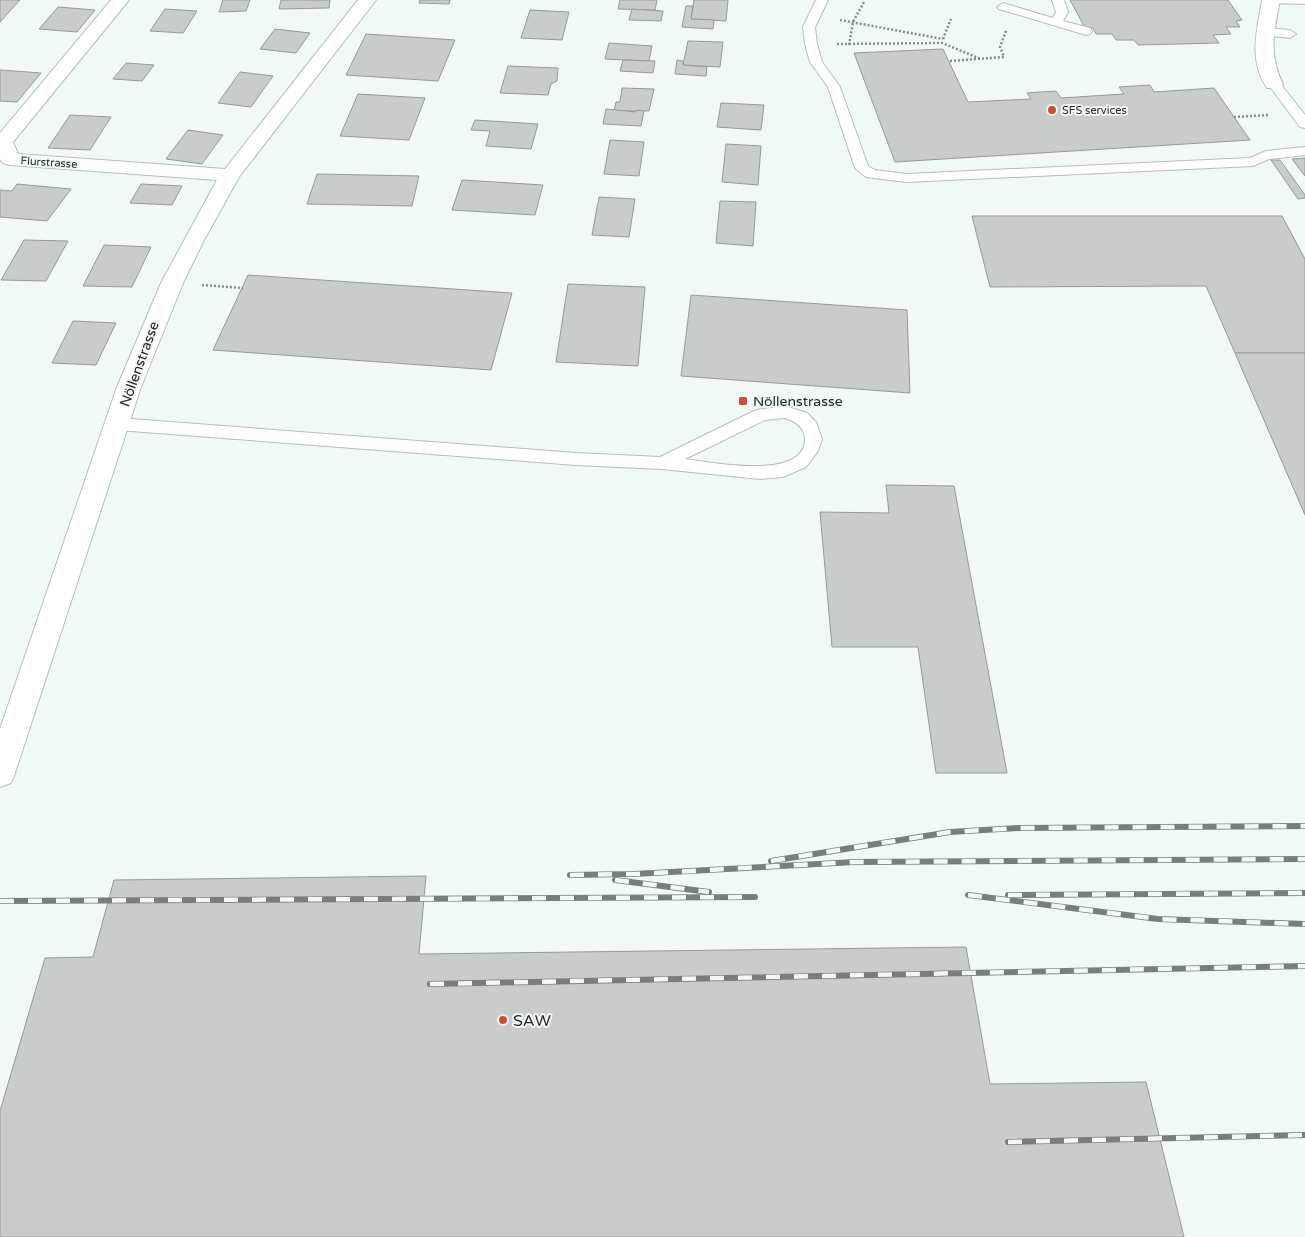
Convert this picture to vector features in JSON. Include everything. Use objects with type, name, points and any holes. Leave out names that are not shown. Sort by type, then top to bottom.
[{"type":"street","name":"Flurstrasse","points":[[120,0],[3,142],[10,159],[230,175]]},
{"type":"street","name":"Nöllenstrasse","points":[[0,773],[118,424],[129,386],[161,306],[192,242],[230,175],[366,0]]},
{"type":"street","points":[[1271,0],[1262,53],[1265,70],[1274,84]]},
{"type":"lane","points":[[822,0],[809,28],[816,62],[834,87],[862,168],[871,174],[906,178],[1253,162],[1266,155],[1305,152]]},
{"type":"lane","points":[[1056,23],[1062,12],[1058,0]]},
{"type":"lane","points":[[1271,0],[1305,1]]},
{"type":"lane","points":[[1008,9],[1086,31]]},
{"type":"lane","points":[[1266,32],[1290,34]]},
{"type":"lane","points":[[1274,84],[1305,124]]},
{"type":"lane","points":[[118,424],[662,463],[749,473],[778,472],[804,459],[813,449],[814,435],[811,428],[798,417],[780,412],[771,412],[762,414],[662,463]]},
{"type":"path","points":[[848,44],[853,22],[864,2]]},
{"type":"path","points":[[950,60],[1004,57],[1000,47],[1008,9]]},
{"type":"path","points":[[815,15],[943,39]]},
{"type":"path","points":[[942,43],[950,19]]},
{"type":"path","points":[[811,44],[942,43],[981,59]]},
{"type":"path","points":[[196,285],[243,288]]},
{"type":"building","points":[[0,0],[20,0],[0,22]]},
{"type":"building","points":[[223,0],[250,0],[246,11],[219,12]]},
{"type":"building","points":[[281,0],[330,0],[329,8],[279,9]]},
{"type":"building","points":[[420,0],[450,0],[449,4],[419,3]]},
{"type":"building","points":[[620,0],[657,0],[655,10],[618,9]]},
{"type":"building","points":[[694,0],[728,0],[726,21],[691,19]]},
{"type":"building","points":[[1070,0],[1228,0],[1242,20],[1236,21],[1240,27],[1226,27],[1231,34],[1213,35],[1219,43],[1138,45],[1134,40],[1116,40],[1112,34],[1096,34],[1093,28],[1085,28]]},
{"type":"building","points":[[686,6],[693,6],[691,19],[714,20],[713,29],[682,27]]},
{"type":"building","points":[[58,7],[95,10],[77,32],[39,29]]},
{"type":"building","points":[[165,9],[197,11],[183,33],[150,31]]},
{"type":"building","points":[[632,9],[663,11],[661,21],[629,20]]},
{"type":"building","points":[[530,10],[569,12],[562,40],[521,38]]},
{"type":"building","points":[[275,29],[310,33],[296,53],[260,49]]},
{"type":"building","points":[[366,34],[455,40],[438,81],[346,75]]},
{"type":"building","points":[[688,41],[723,42],[720,67],[683,65]]},
{"type":"building","points":[[609,43],[652,46],[649,61],[605,59]]},
{"type":"building","name":"SFS services","points":[[943,49],[968,102],[1031,99],[1027,93],[1056,91],[1061,98],[1124,94],[1119,87],[1150,85],[1154,92],[1214,88],[1250,140],[895,162],[854,53]]},
{"type":"building","points":[[623,60],[655,61],[653,73],[620,71]]},
{"type":"building","points":[[677,60],[683,61],[683,65],[707,67],[706,76],[675,74]]},
{"type":"building","points":[[126,63],[154,65],[142,81],[113,79]]},
{"type":"building","points":[[508,66],[558,68],[557,81],[551,84],[548,95],[500,93]]},
{"type":"building","points":[[0,70],[41,73],[17,102],[0,101]]},
{"type":"building","points":[[240,72],[273,76],[251,107],[218,103]]},
{"type":"building","points":[[622,88],[654,89],[649,111],[614,111],[616,102],[620,102]]},
{"type":"building","points":[[358,94],[425,98],[409,140],[340,136]]},
{"type":"building","points":[[721,103],[764,105],[761,130],[717,127]]},
{"type":"building","points":[[606,109],[644,111],[641,126],[603,124]]},
{"type":"building","points":[[70,115],[111,117],[90,150],[48,148]]},
{"type":"building","points":[[475,120],[538,124],[531,149],[486,146],[490,131],[471,130]]},
{"type":"building","points":[[188,130],[223,135],[202,164],[166,159]]},
{"type":"building","points":[[610,140],[644,142],[639,176],[604,174]]},
{"type":"building","points":[[726,144],[761,146],[758,185],[722,182]]},
{"type":"building","points":[[1305,158],[1305,176],[1292,159]]},
{"type":"building","points":[[1271,160],[1280,160],[1305,195],[1305,198],[1298,199]]},
{"type":"building","points":[[317,174],[419,176],[412,206],[307,204]]},
{"type":"building","points":[[462,180],[543,185],[535,215],[452,210]]},
{"type":"building","points":[[17,184],[71,189],[47,221],[0,217],[0,190],[12,191]]},
{"type":"building","points":[[141,184],[182,186],[172,205],[130,203]]},
{"type":"building","points":[[599,197],[635,199],[629,237],[592,235]]},
{"type":"building","points":[[720,201],[756,202],[753,246],[716,243]]},
{"type":"building","points":[[972,216],[1282,216],[1305,259],[1305,353],[1235,353],[1206,286],[990,287]]},
{"type":"building","points":[[24,240],[68,241],[46,281],[1,280]]},
{"type":"building","points":[[104,245],[151,247],[132,287],[83,286]]},
{"type":"building","points":[[248,275],[512,293],[491,370],[213,350]]},
{"type":"building","points":[[568,284],[645,287],[638,366],[556,362]]},
{"type":"building","points":[[691,295],[907,310],[910,393],[681,376]]},
{"type":"building","points":[[73,321],[116,323],[96,365],[52,363]]},
{"type":"building","points":[[1235,353],[1305,353],[1305,515]]},
{"type":"building","points":[[886,485],[954,486],[1007,773],[936,773],[918,647],[832,647],[820,512],[889,513]]},
{"type":"building","name":"SAW","points":[[426,876],[419,954],[966,947],[990,1084],[1146,1082],[1184,1237],[0,1237],[0,1111],[45,958],[93,957],[114,880]]},
{"type":"railway","points":[[771,861],[950,832],[1020,828],[1305,826]]},
{"type":"railway","points":[[570,875],[634,874],[855,862],[1305,859]]},
{"type":"railway","points":[[615,880],[709,892]]},
{"type":"railway","points":[[1008,895],[1305,893]]},
{"type":"railway","points":[[968,895],[1158,919],[1305,924]]},
{"type":"railway","points":[[0,901],[755,897]]},
{"type":"railway","points":[[430,984],[1305,966]]},
{"type":"railway","points":[[1008,1142],[1305,1135]]},
{"type":"place","name":"SFS services","points":[[1052,110]]},
{"type":"place","name":"Nöllenstrasse","points":[[743,401]]},
{"type":"place","name":"SAW","points":[[503,1020]]}]
